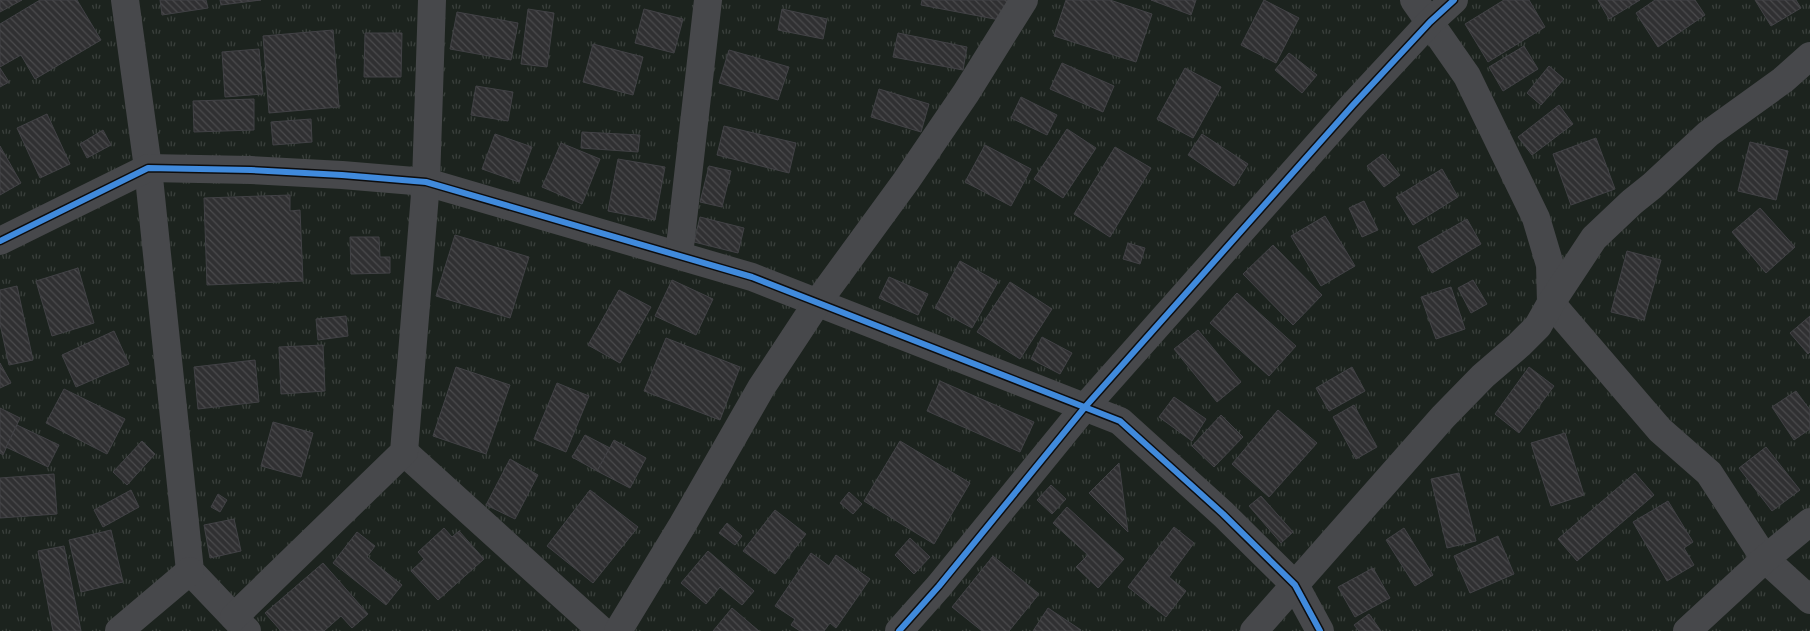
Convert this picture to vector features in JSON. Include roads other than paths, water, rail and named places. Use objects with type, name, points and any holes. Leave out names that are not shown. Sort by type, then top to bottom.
[{"type":"street","points":[[125,0],[148,168],[190,571],[241,624],[404,452],[426,182],[432,0]]},
{"type":"street","points":[[679,255],[708,0]]},
{"type":"street","points":[[618,631],[683,524],[761,388],[817,304],[906,181],[966,93],[1024,0]]},
{"type":"street","points":[[1414,0],[1467,76],[1536,218],[1550,265],[1551,303],[1660,430],[1710,473],[1765,559],[1810,600]]},
{"type":"street","points":[[899,631],[939,586],[1085,407],[1347,112],[1430,22],[1454,0]]},
{"type":"street","points":[[1254,631],[1443,417],[1483,376],[1519,346],[1538,326],[1594,238],[1708,134],[1783,80],[1810,56]]},
{"type":"street","points":[[0,241],[148,168],[252,170],[342,174],[426,182],[679,255],[752,277],[1120,421],[1223,514],[1295,585],[1320,631]]},
{"type":"street","points":[[404,452],[602,631]]},
{"type":"street","points":[[1687,631],[1765,559],[1810,522]]},
{"type":"street","points":[[119,631],[190,571]]}]
